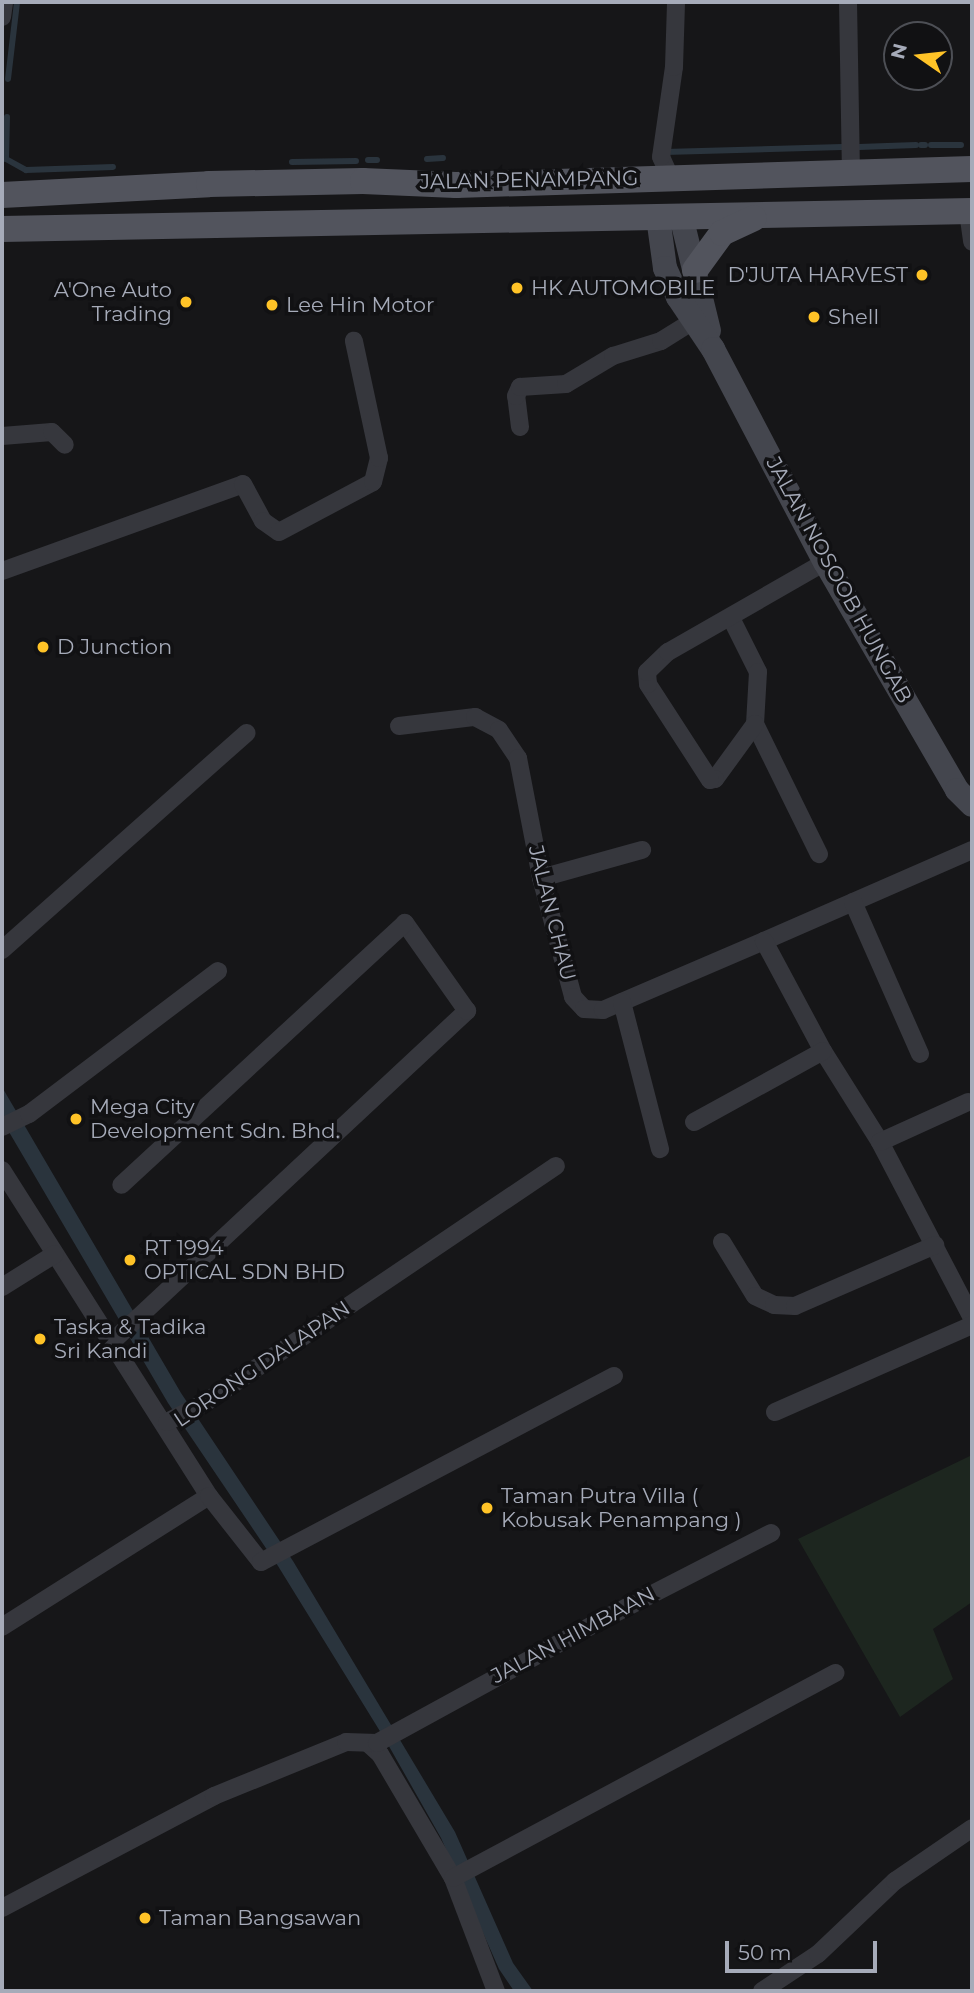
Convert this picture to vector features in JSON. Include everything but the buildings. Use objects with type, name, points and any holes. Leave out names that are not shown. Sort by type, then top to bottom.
[{"type":"main road","name":"JALAN PENAMPANG","points":[[2,195],[209,184],[363,181],[456,185],[602,178],[972,169]]},
{"type":"main road","points":[[602,178],[668,213],[704,177]]},
{"type":"main road","name":"JALAN PENAMPANG","points":[[2,229],[668,213],[970,211]]},
{"type":"main road","name":"JALAN NOSOOB HUNGAB","points":[[668,213],[695,270],[713,349]]},
{"type":"main road","name":"JALAN NOSOOB HUNGAB","points":[[668,213],[665,268],[713,349],[825,562],[957,790],[972,805]]},
{"type":"main road","points":[[695,270],[722,233],[765,213]]},
{"type":"street","points":[[2,17],[4,2]]},
{"type":"street","points":[[670,177],[660,157],[674,67],[676,2]]},
{"type":"street","points":[[848,2],[851,172]]},
{"type":"street","points":[[970,211],[972,242]]},
{"type":"street","points":[[520,427],[516,396],[520,387],[566,384],[613,356],[661,341],[694,320]]},
{"type":"street","points":[[2,571],[243,484],[263,521],[279,532],[373,482],[379,458],[354,341]]},
{"type":"street","points":[[2,436],[52,432],[65,444]]},
{"type":"street","points":[[755,724],[715,779],[709,780],[648,684],[652,663],[825,562]]},
{"type":"street","points":[[731,618],[758,672],[755,724],[819,854]]},
{"type":"street","name":"JALAN CHAU","points":[[399,726],[475,718],[499,730],[519,758],[541,878],[573,997],[584,1009],[603,1010],[972,850]]},
{"type":"street","points":[[2,950],[246,733]]},
{"type":"street","points":[[541,878],[642,850]]},
{"type":"street","points":[[853,902],[920,1054]]},
{"type":"street","points":[[118,1336],[467,1011],[405,923],[121,1185]]},
{"type":"street","points":[[764,941],[823,1051],[880,1142],[972,1318]]},
{"type":"street","points":[[3,1126],[29,1114],[218,971]]},
{"type":"street","points":[[622,1002],[660,1149]]},
{"type":"street","points":[[694,1122],[823,1051]]},
{"type":"street","points":[[880,1142],[968,1102]]},
{"type":"street","name":"LORONG DALAPAN","points":[[556,1166],[206,1402],[167,1422],[209,1496],[261,1562],[312,1538],[614,1376]]},
{"type":"street","points":[[2,1170],[55,1254],[118,1336],[167,1422]]},
{"type":"street","points":[[722,1242],[755,1296],[774,1305],[795,1306],[935,1245]]},
{"type":"street","points":[[2,1287],[55,1254]]},
{"type":"street","points":[[775,1412],[972,1325]]},
{"type":"street","points":[[2,1627],[209,1496]]},
{"type":"street","name":"JALAN HIMBAAN","points":[[374,1744],[771,1534]]},
{"type":"street","points":[[453,1878],[495,1852],[836,1673]]},
{"type":"street","points":[[2,1908],[214,1796],[346,1742],[374,1744],[453,1878],[496,1991]]},
{"type":"street","points":[[762,1991],[818,1954],[895,1881],[972,1828]]},
{"type":"shaded area","points":[[2,1087],[181,1393],[293,1561],[455,1832],[513,1963],[533,1991],[514,1991],[499,1969],[441,1838],[386,1741],[278,1566],[168,1403],[2,1120]]},
{"type":"shaded area","points":[[972,1455],[972,1602],[933,1629],[953,1679],[900,1717],[798,1539]]},
{"type":"waterway","points":[[8,79],[17,2]]},
{"type":"waterway","points":[[7,117],[6,159],[26,170],[113,167]]},
{"type":"waterway","points":[[859,147],[916,145]]},
{"type":"waterway","points":[[931,145],[961,145]]},
{"type":"waterway","points":[[665,152],[842,147]]},
{"type":"waterway","points":[[427,159],[443,158]]},
{"type":"waterway","points":[[368,160],[377,160]]},
{"type":"waterway","points":[[292,162],[356,161]]},
{"type":"place","name":"D'JUTA HARVEST","points":[[922,275]]},
{"type":"place","name":"HK AUTOMOBILE","points":[[517,288]]},
{"type":"place","name":"A'One Auto Trading","points":[[186,302]]},
{"type":"place","name":"Lee Hin Motor","points":[[272,305]]},
{"type":"place","name":"Shell","points":[[814,317]]},
{"type":"place","name":"D Junction","points":[[43,647]]},
{"type":"place","name":"Mega City Development Sdn. Bhd.","points":[[76,1119]]},
{"type":"place","name":"RT 1994 OPTICAL SDN BHD","points":[[130,1260]]},
{"type":"place","name":"Taska & Tadika Sri Kandi","points":[[40,1339]]},
{"type":"place","name":"Taman Putra Villa ( Kobusak Penampang )","points":[[487,1508]]},
{"type":"place","name":"Taman Bangsawan","points":[[145,1918]]}]
